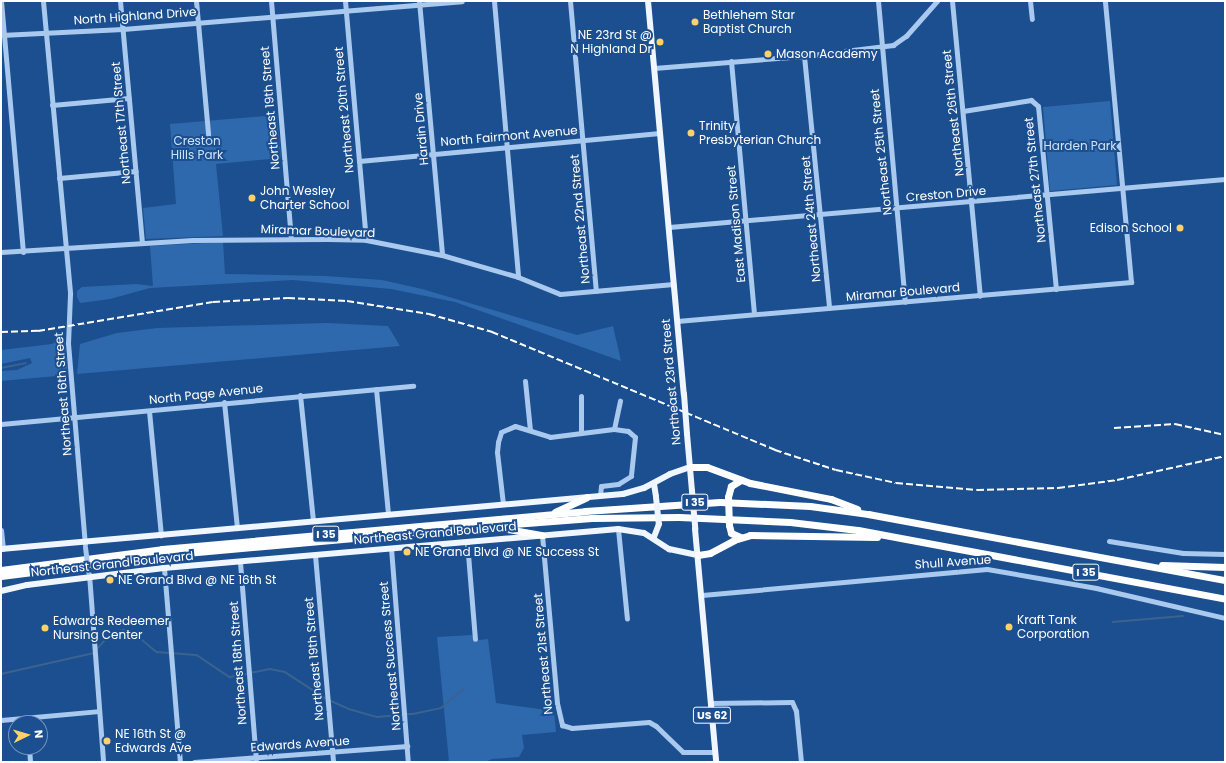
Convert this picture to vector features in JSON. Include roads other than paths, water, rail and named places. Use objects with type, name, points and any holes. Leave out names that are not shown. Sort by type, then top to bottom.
[{"type":"highway","points":[[690,467],[707,467],[741,480],[831,499],[868,514]]},
{"type":"highway","points":[[741,480],[731,486],[728,498],[729,526],[733,535],[741,537]]},
{"type":"highway","points":[[549,514],[587,496]]},
{"type":"highway","name":"I 35","points":[[1,570],[162,549],[549,514],[720,502],[810,506],[868,514],[1225,580]]},
{"type":"highway","name":"I 35","points":[[1,576],[164,555],[488,526],[592,518],[713,518],[826,526],[893,536],[1225,599]]},
{"type":"highway","points":[[488,526],[542,535]]},
{"type":"highway","points":[[698,554],[710,553],[741,537],[750,535],[893,536]]},
{"type":"highway","points":[[1145,565],[1225,567]]},
{"type":"main road","name":"Northeast 23rd Street","points":[[648,1],[716,762]]},
{"type":"main road","name":"Northeast Grand Boulevard","points":[[2,549],[85,544],[161,535],[600,496],[635,491],[654,484],[670,474],[690,467]]},
{"type":"main road","points":[[654,484],[659,524],[654,537]]},
{"type":"main road","name":"Northeast Grand Boulevard","points":[[1,591],[26,585],[89,575],[618,529],[633,530],[654,537],[669,549],[698,554]]},
{"type":"street","points":[[1,1],[23,252]]},
{"type":"street","name":"Northeast 16th Street","points":[[43,1],[58,178],[66,248],[70,302],[68,344],[89,575],[103,762]]},
{"type":"street","name":"Northeast 17th Street","points":[[120,1],[142,243]]},
{"type":"street","points":[[196,1],[208,134]]},
{"type":"street","name":"Northeast 19th Street","points":[[271,1],[292,237]]},
{"type":"street","name":"Northeast 20th Street","points":[[345,1],[366,240]]},
{"type":"street","name":"North Highland Drive","points":[[3,35],[123,29],[345,9],[462,1]]},
{"type":"street","points":[[494,1],[518,277]]},
{"type":"street","name":"Northeast 22nd Street","points":[[570,1],[596,291]]},
{"type":"street","name":"Northeast 25th Street","points":[[878,1],[880,47],[905,302]]},
{"type":"street","points":[[654,68],[804,56],[880,47],[900,42],[937,1]]},
{"type":"street","name":"Northeast 26th Street","points":[[952,1],[980,296]]},
{"type":"street","points":[[1030,1],[1032,19]]},
{"type":"street","points":[[1105,1],[1122,188]]},
{"type":"street","name":"Hardin Drive","points":[[419,3],[442,254]]},
{"type":"street","name":"Northeast 24th Street","points":[[804,56],[821,215],[829,308]]},
{"type":"street","name":"East Madison Street","points":[[731,62],[747,221],[754,314]]},
{"type":"street","points":[[52,105],[129,98]]},
{"type":"street","name":"Northeast 27th Street","points":[[963,110],[1031,100],[1038,106],[1056,289]]},
{"type":"street","name":"North Fairmont Avenue","points":[[359,161],[660,133]]},
{"type":"street","points":[[58,178],[136,171]]},
{"type":"street","name":"Creston Drive","points":[[669,227],[897,209],[1047,194],[1225,180]]},
{"type":"street","name":"Miramar Boulevard","points":[[677,322],[754,314],[1131,282],[1122,188]]},
{"type":"street","name":"Miramar Boulevard","points":[[1,252],[23,252],[142,243],[292,237],[366,240],[442,254],[518,277],[560,294],[674,284]]},
{"type":"street","points":[[525,381],[530,430]]},
{"type":"street","name":"North Page Avenue","points":[[1,424],[224,402],[413,386]]},
{"type":"street","points":[[376,389],[388,514]]},
{"type":"street","points":[[300,395],[313,521]]},
{"type":"street","points":[[581,396],[581,433]]},
{"type":"street","points":[[614,429],[620,401]]},
{"type":"street","points":[[224,402],[237,528]]},
{"type":"street","points":[[149,410],[161,535]]},
{"type":"street","points":[[503,504],[497,452],[501,432],[515,426],[550,437],[614,429],[628,431],[635,437],[633,470],[631,476],[625,481],[601,486],[600,496]]},
{"type":"street","points":[[618,529],[626,619]]},
{"type":"street","points":[[1,530],[2,549]]},
{"type":"street","name":"Northeast 21st Street","points":[[542,535],[557,703],[562,725],[572,728],[649,722],[656,726],[683,752],[715,752]]},
{"type":"street","points":[[1109,541],[1183,553],[1225,554]]},
{"type":"street","points":[[467,542],[475,639]]},
{"type":"street","name":"Northeast Success Street","points":[[391,548],[408,762]]},
{"type":"street","name":"Northeast 19th Street","points":[[316,555],[332,762]]},
{"type":"street","name":"Northeast 18th Street","points":[[240,562],[255,760]]},
{"type":"street","points":[[164,568],[180,762]]},
{"type":"street","name":"Shull Avenue","points":[[702,595],[987,569],[1096,588],[1225,618]]},
{"type":"street","points":[[710,703],[792,702],[796,711],[800,762]]},
{"type":"street","points":[[48,718],[99,711]]},
{"type":"street","name":"Edwards Avenue","points":[[194,762],[255,760],[407,746]]},
{"type":"waterway","points":[[1,368],[26,363]]},
{"type":"waterway","points":[[1113,622],[1183,616]]},
{"type":"waterway","points":[[96,650],[111,634],[123,630],[134,633],[157,652],[169,653]]},
{"type":"waterway","points":[[1,674],[94,653]]},
{"type":"waterway","points":[[172,653],[197,655],[230,677],[247,674]]},
{"type":"waterway","points":[[250,673],[270,669],[285,672],[325,698]]},
{"type":"waterway","points":[[329,700],[349,709],[377,717],[413,714],[441,708],[465,688]]},
{"type":"railway","points":[[1,332],[38,331],[213,302],[288,298],[347,301],[429,314],[492,332],[775,450],[836,470],[896,483],[977,490],[1058,488],[1117,480],[1225,456]]},
{"type":"railway","points":[[1114,428],[1175,424],[1225,435]]},
{"type":"place","name":"Bethlehem Star Baptist Church","points":[[695,22]]},
{"type":"place","name":"NE 23rd St @ N Highland Dr","points":[[660,42]]},
{"type":"place","name":"Mason Academy","points":[[768,54]]},
{"type":"place","name":"Trinity Presbyterian Church","points":[[691,133]]},
{"type":"place","name":"John Wesley Charter School","points":[[252,198]]},
{"type":"place","name":"Edison School","points":[[1180,228]]},
{"type":"place","name":"NE Grand Blvd @ NE Success St","points":[[407,552]]},
{"type":"place","name":"NE Grand Blvd @ NE 16th St","points":[[110,580]]},
{"type":"place","name":"Kraft Tank Corporation","points":[[1009,627]]},
{"type":"place","name":"Edwards Redeemer Nursing Center","points":[[45,628]]},
{"type":"place","name":"NE 16th St @ Edwards Ave","points":[[107,741]]},
{"type":"park label","name":"Harden Park","points":[[1080,146]]},
{"type":"park label","name":"Creston Hills Park","points":[[197,148]]}]
